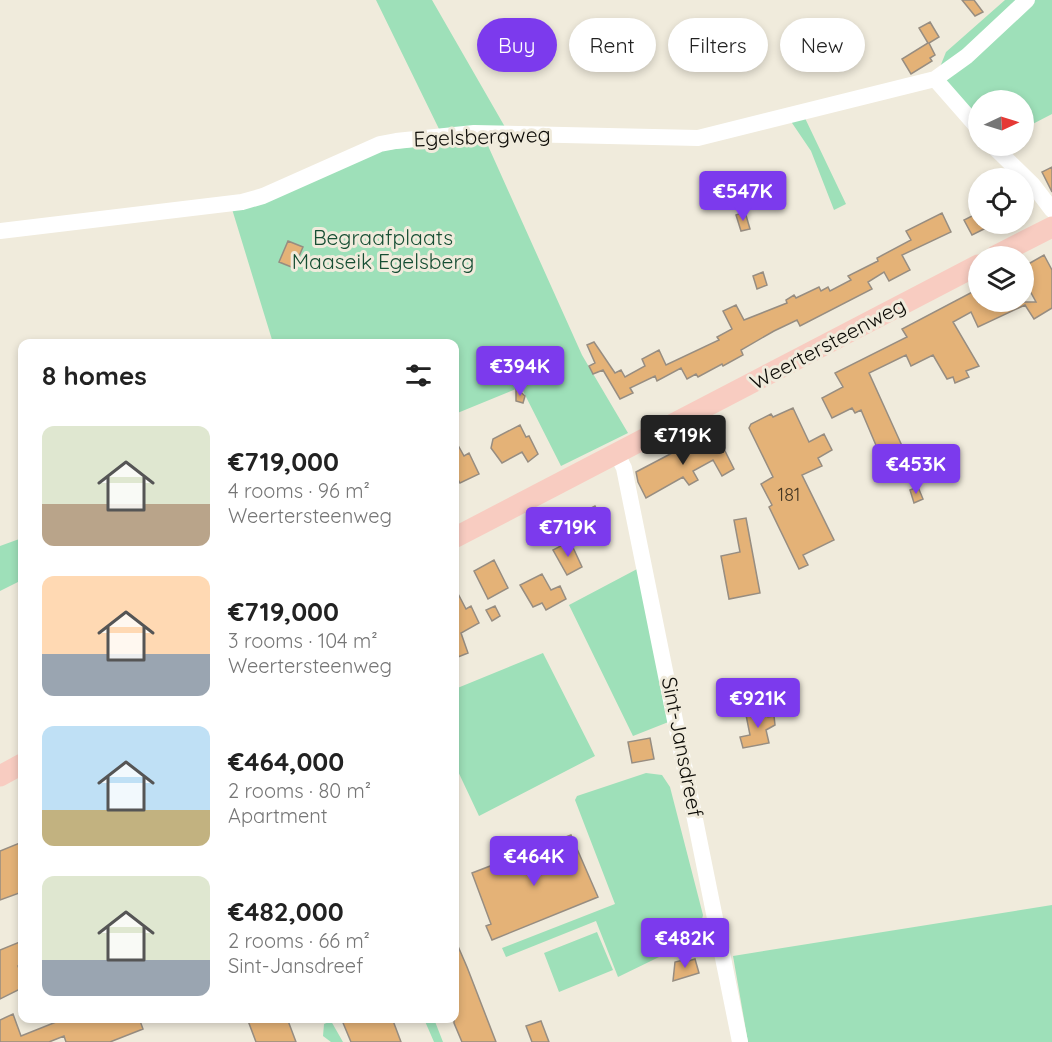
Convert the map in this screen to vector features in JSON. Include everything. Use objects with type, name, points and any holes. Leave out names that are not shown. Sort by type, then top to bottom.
[{"type":"main road","points":[[1015,246],[1052,227]]},
{"type":"main road","name":"Weertersteenweg","points":[[459,535],[968,271]]},
{"type":"main road","points":[[0,776],[18,766]]},
{"type":"street","name":"Egelsbergweg","points":[[0,231],[242,202],[263,196],[380,144],[396,141],[474,133],[698,138],[935,79],[967,56],[1027,0]]},
{"type":"street","points":[[935,79],[968,117]]},
{"type":"street","points":[[1003,156],[1033,185],[1052,210]]},
{"type":"street","name":"Sint-Jansdreef","points":[[617,454],[624,468],[639,535],[740,1042]]},
{"type":"green space","points":[[376,0],[432,0],[505,127],[439,129]]},
{"type":"green space","points":[[1005,0],[1052,0],[1052,114],[1034,123],[1034,90],[968,90],[968,111],[943,82],[940,67],[946,52]]},
{"type":"green space","points":[[804,116],[846,204],[834,210],[811,151],[790,120]]},
{"type":"green space","name":"Begraafplaats Maaseik Egelsberg","points":[[485,139],[582,355],[628,433],[561,466],[521,387],[459,412],[459,339],[272,339],[232,209],[376,151]]},
{"type":"green space","points":[[18,539],[18,582],[0,591],[0,546]]},
{"type":"green space","points":[[639,568],[671,721],[633,736],[569,605]]},
{"type":"green space","points":[[543,653],[595,756],[479,816],[459,774],[459,687]]},
{"type":"green space","points":[[646,773],[662,775],[670,787],[703,915],[699,933],[694,940],[618,977],[596,921],[506,957],[502,948],[615,904],[575,800],[577,796]]},
{"type":"green space","points":[[1052,905],[1052,1042],[748,1042],[733,956]]},
{"type":"green space","points":[[597,932],[613,970],[559,992],[544,953]]},
{"type":"green space","points":[[332,1023],[343,1042],[331,1042],[323,1036],[324,1024]]},
{"type":"green space","points":[[426,1023],[436,1023],[443,1042],[434,1042]]},
{"type":"building","points":[[962,0],[974,0],[983,12],[975,16]]},
{"type":"building","points":[[930,22],[939,37],[929,43],[935,55],[930,58],[932,61],[911,74],[902,59],[928,43],[919,28]]},
{"type":"building","points":[[1052,167],[1052,192],[1042,172]]},
{"type":"building","points":[[745,212],[750,229],[741,231],[736,215]]},
{"type":"building","points":[[942,213],[951,232],[902,255],[910,270],[889,281],[884,272],[868,282],[872,289],[800,326],[797,320],[774,331],[741,350],[743,355],[698,377],[696,374],[687,379],[681,368],[657,381],[655,376],[630,388],[633,393],[620,399],[603,370],[593,374],[589,366],[595,363],[587,345],[594,342],[615,373],[621,370],[625,377],[645,366],[642,359],[659,350],[666,365],[719,340],[717,337],[732,329],[723,311],[736,305],[744,320],[787,303],[786,300],[794,295],[796,298],[819,287],[821,291],[828,287],[830,291],[851,280],[848,276],[878,261],[877,258],[911,240],[906,231]]},
{"type":"building","points":[[288,241],[303,247],[294,268],[279,262]]},
{"type":"building","points":[[1044,255],[1052,270],[1052,308],[1034,319],[1030,312],[1034,312],[1034,302],[1036,302],[1034,298],[1034,261]]},
{"type":"building","points":[[763,272],[767,285],[757,289],[753,276]]},
{"type":"building","points":[[968,294],[968,312],[971,312],[953,322],[979,366],[966,371],[969,377],[955,383],[953,377],[947,379],[933,355],[911,366],[906,355],[869,373],[903,448],[881,457],[861,410],[855,413],[852,408],[832,418],[822,398],[843,387],[835,373],[907,337],[902,329]]},
{"type":"building","points":[[971,312],[1010,312],[978,327]]},
{"type":"building","points":[[516,388],[525,396],[523,403],[516,401]]},
{"type":"building","points":[[793,408],[809,442],[824,434],[832,450],[818,458],[822,466],[802,475],[834,540],[803,555],[808,565],[799,569],[769,507],[772,505],[761,484],[773,477],[749,428],[751,424],[771,414],[773,417]]},
{"type":"building","points":[[520,425],[526,437],[529,436],[538,454],[528,462],[522,452],[502,463],[491,448],[493,439]]},
{"type":"building","points":[[718,437],[734,469],[722,476],[713,460],[693,471],[698,480],[689,485],[683,477],[646,498],[636,472],[693,442],[696,448]]},
{"type":"building","points":[[459,447],[464,456],[469,453],[479,474],[460,483]]},
{"type":"building","points":[[918,487],[923,499],[914,503],[910,490]]},
{"type":"building","points":[[595,506],[604,524],[585,532],[576,516]]},
{"type":"building","points":[[746,518],[760,593],[729,599],[721,556],[740,552],[734,520]]},
{"type":"building","points":[[570,541],[582,567],[567,575],[553,550]]},
{"type":"building","points":[[494,560],[508,588],[488,599],[474,571]]},
{"type":"building","points":[[542,574],[551,590],[560,586],[566,599],[546,610],[542,603],[533,607],[520,585]]},
{"type":"building","points":[[459,596],[466,609],[471,606],[479,623],[461,633],[468,653],[459,657]]},
{"type":"building","points":[[495,606],[500,616],[492,621],[486,610]]},
{"type":"building","points":[[766,709],[768,717],[774,716],[775,725],[766,730],[769,743],[743,748],[740,737],[750,735],[746,715]]},
{"type":"building","points":[[650,738],[654,759],[632,763],[628,742]]},
{"type":"building","points":[[571,835],[598,897],[492,940],[486,926],[491,924],[472,873]]},
{"type":"building","points":[[18,844],[18,893],[0,900],[0,851]]},
{"type":"building","points":[[18,943],[18,990],[0,999],[0,950]]},
{"type":"building","points":[[459,949],[496,1042],[462,1042],[454,1023],[459,1023]]},
{"type":"building","points":[[687,959],[688,961],[695,959],[699,973],[673,981],[675,962]]},
{"type":"building","points":[[13,1014],[21,1036],[54,1023],[141,1023],[143,1029],[110,1042],[66,1042],[64,1036],[49,1042],[0,1042],[0,1020]]},
{"type":"building","points":[[541,1021],[549,1042],[532,1042],[526,1026]]},
{"type":"building","points":[[249,1023],[289,1023],[296,1042],[256,1042]]},
{"type":"building","points":[[343,1023],[394,1023],[401,1042],[351,1042]]}]
